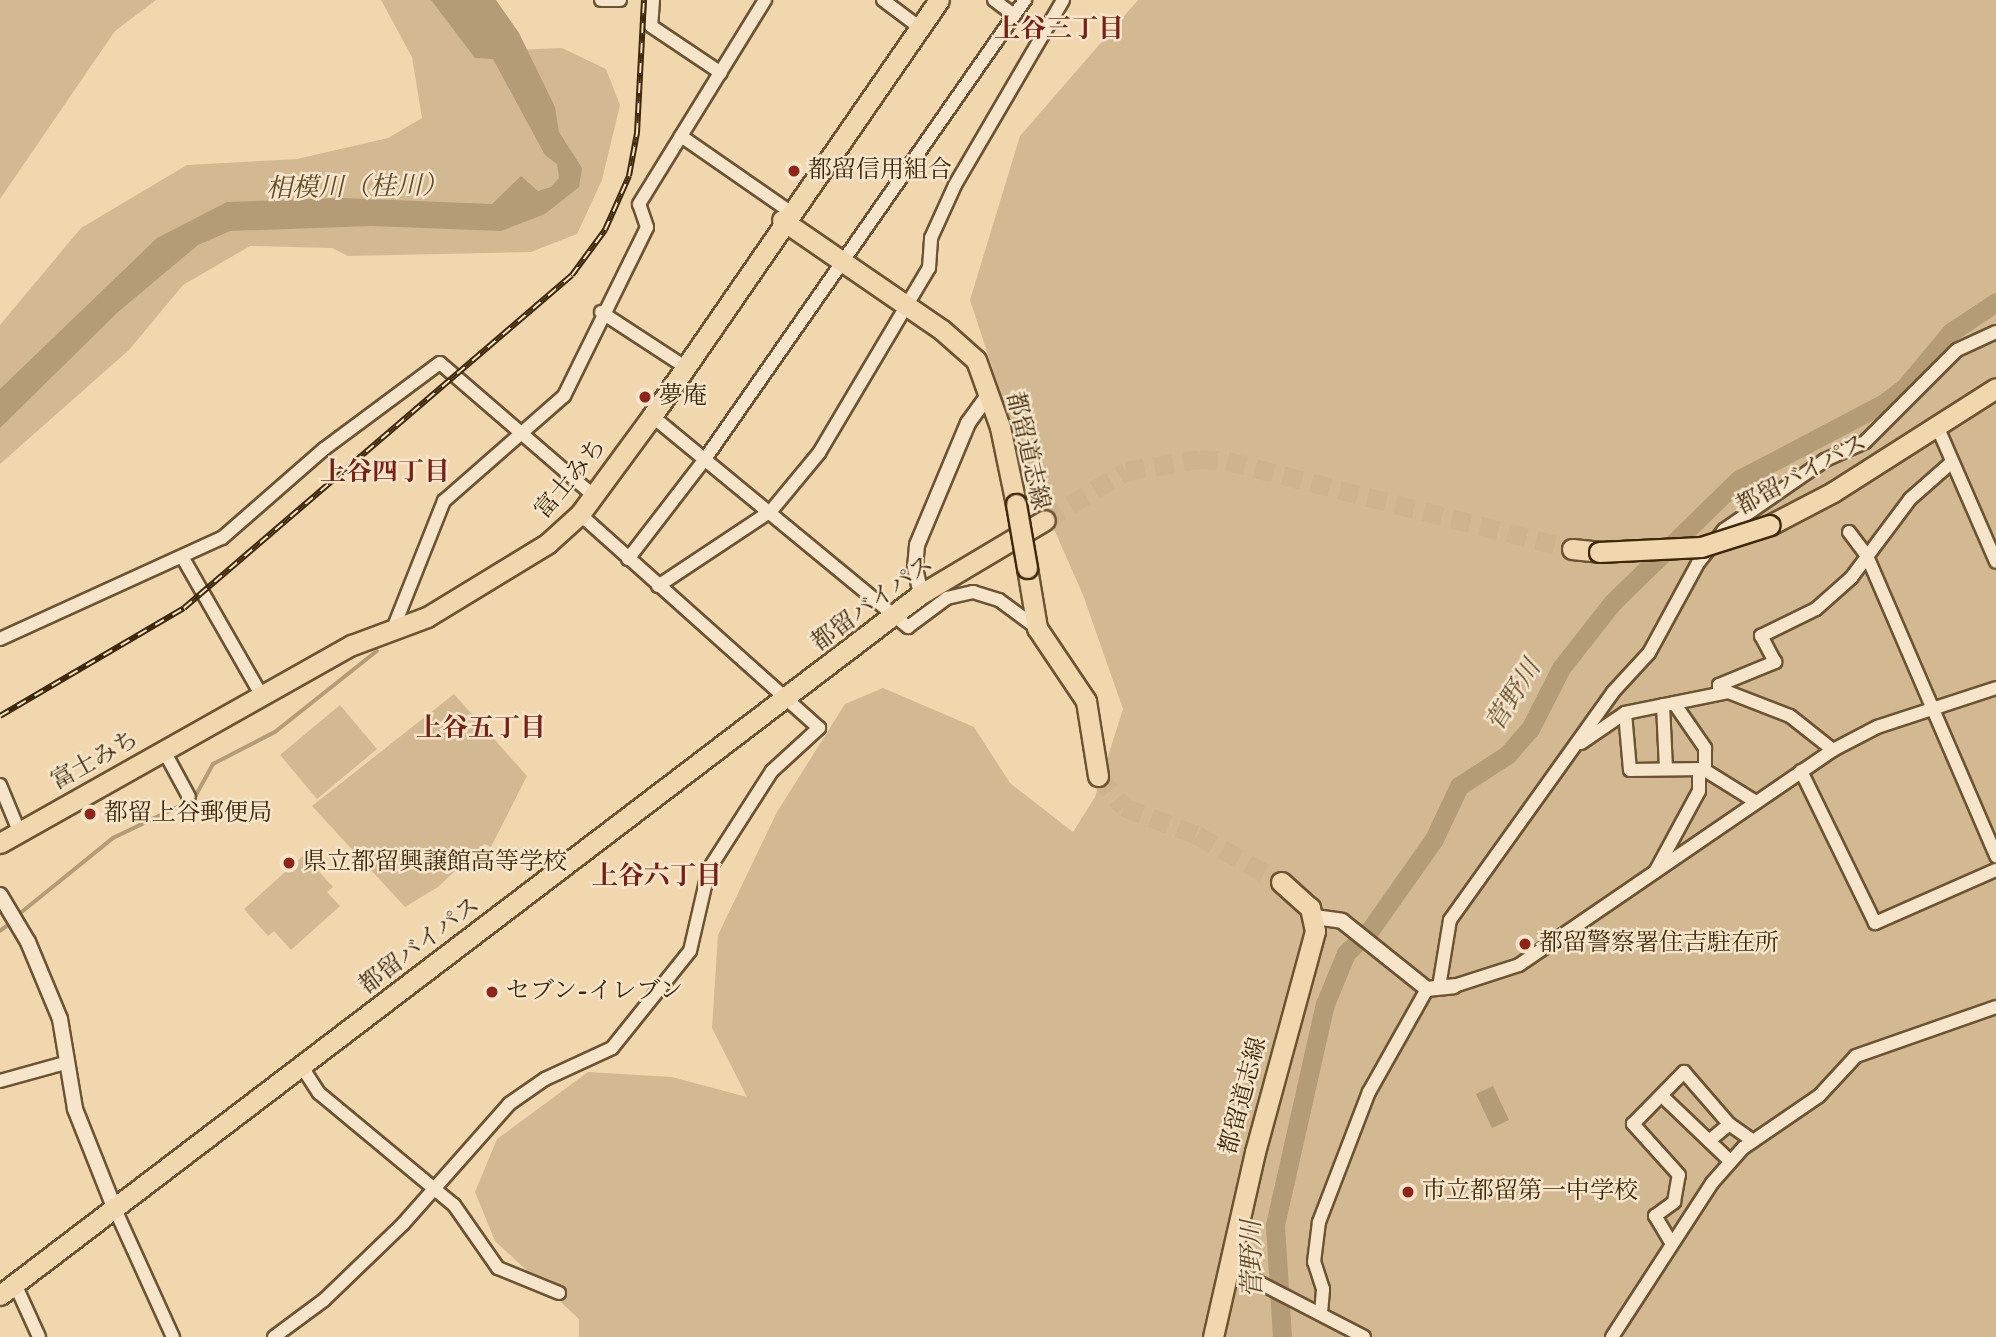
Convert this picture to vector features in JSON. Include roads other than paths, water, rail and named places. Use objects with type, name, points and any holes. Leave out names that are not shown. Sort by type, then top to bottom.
[{"type":"main road","name":"富士みち","points":[[0,843],[262,696],[393,629],[428,617],[484,585],[548,543],[580,514],[652,416],[785,216],[939,0]]},
{"type":"main road","name":"都留道志線","points":[[785,216],[970,353],[989,394],[1016,504],[1037,628],[1086,701],[1098,776]]},
{"type":"main road","name":"都留バイパス","points":[[1572,549],[1599,552],[1701,547],[1770,525],[1996,388]]},
{"type":"main road","name":"都留バイパス","points":[[8,1289],[789,698],[921,594],[1045,520]]},
{"type":"main road","points":[[1281,882],[1315,917]]},
{"type":"main road","name":"都留道志線","points":[[1213,1337],[1315,917]]},
{"type":"street","points":[[601,0],[620,0]]},
{"type":"street","points":[[653,0],[651,26],[721,73]]},
{"type":"street","points":[[393,629],[444,501],[521,430],[564,396],[601,312],[647,228],[639,204],[765,0]]},
{"type":"street","points":[[883,0],[919,27]]},
{"type":"street","points":[[994,0],[1014,15]]},
{"type":"street","points":[[628,559],[705,459],[841,260],[1025,0]]},
{"type":"street","points":[[658,586],[771,511],[819,453],[904,304],[929,268],[931,238],[955,185],[1063,0]]},
{"type":"street","points":[[681,136],[785,216]]},
{"type":"street","points":[[601,312],[685,367]]},
{"type":"street","points":[[1315,1310],[1324,1300],[1314,1249],[1325,1202],[1369,1092],[1440,988],[1450,920],[1581,743],[1613,692],[1649,653],[1698,564],[1724,530],[1825,460],[1866,442],[1957,350],[1996,332]]},
{"type":"street","points":[[0,639],[71,603],[184,559],[222,538],[324,449],[440,363],[521,430],[593,495]]},
{"type":"street","points":[[921,594],[915,568],[917,545],[968,423],[989,394]]},
{"type":"street","points":[[652,416],[771,511],[908,627],[947,598],[983,593],[1037,628]]},
{"type":"street","points":[[1937,426],[1996,562]]},
{"type":"street","points":[[1719,694],[1719,685],[1775,662],[1761,636],[1816,609],[1867,556],[1910,499],[1952,462]]},
{"type":"street","points":[[274,1337],[324,1300],[435,1188],[509,1104],[545,1079],[612,1048],[660,992],[690,951],[709,869],[772,771],[818,728],[789,698],[658,586],[580,514]]},
{"type":"street","points":[[1849,532],[1867,556],[1929,709],[1996,856]]},
{"type":"street","points":[[184,559],[262,696]]},
{"type":"street","points":[[1440,988],[1519,965],[1833,750],[1929,709],[1996,688]]},
{"type":"street","points":[[1581,743],[1625,713],[1719,694],[1765,703],[1833,750]]},
{"type":"street","points":[[1666,769],[1668,704]]},
{"type":"street","points":[[1655,872],[1699,791],[1706,748],[1668,704]]},
{"type":"street","points":[[1625,713],[1630,770],[1702,769],[1756,802]]},
{"type":"street","points":[[164,751],[189,797]]},
{"type":"street","points":[[1801,771],[1875,923],[1996,870]]},
{"type":"street","points":[[0,785],[19,831]]},
{"type":"street","points":[[0,895],[28,942],[60,1019],[65,1063],[75,1109],[114,1208],[173,1337]]},
{"type":"street","points":[[1315,917],[1342,921],[1440,988]]},
{"type":"street","points":[[1612,1337],[1672,1244],[1731,1162],[1753,1141],[1819,1096],[1856,1056],[1996,1007]]},
{"type":"street","points":[[0,1082],[65,1063]]},
{"type":"street","points":[[302,1067],[319,1093],[454,1205],[498,1268],[559,1293]]},
{"type":"street","points":[[1672,1244],[1655,1216],[1674,1202],[1679,1175],[1633,1124],[1684,1072],[1729,1124],[1753,1141]]},
{"type":"street","points":[[1662,1096],[1731,1162]]},
{"type":"street","points":[[1709,1141],[1729,1124]]},
{"type":"street","points":[[1229,1267],[1364,1337]]},
{"type":"street","points":[[8,1289],[39,1337]]},
{"type":"waterway","points":[[720,62],[758,0]]},
{"type":"waterway","points":[[660,158],[712,75]]},
{"type":"waterway","name":"菅野川","points":[[1282,1337],[1275,1225],[1325,1004],[1346,953],[1370,930],[1434,839],[1459,786],[1507,755],[1530,729],[1561,668],[1613,602],[1738,480],[1884,403],[1905,387],[1951,332],[1996,302]]},
{"type":"waterway","points":[[18,915],[113,838],[184,804],[196,795],[213,764],[275,732],[377,651]]},
{"type":"waterway","points":[[0,931],[8,925]]},
{"type":"tunnel","points":[[1045,520],[1126,471],[1199,459],[1227,461],[1572,549]]},
{"type":"tunnel","points":[[1098,776],[1124,807],[1197,835],[1281,882]]},
{"type":"railway","points":[[0,716],[184,608],[572,275],[605,230],[629,176],[637,133],[644,0]]},
{"type":"place","name":"都留信用組合","points":[[794,171]]},
{"type":"place","name":"夢庵","points":[[645,397]]},
{"type":"place","name":"都留上谷郵便局","points":[[90,814]]},
{"type":"place","name":"県立都留興譲館高等学校","points":[[289,863]]},
{"type":"place","name":"都留警察署住吉駐在所","points":[[1525,944]]},
{"type":"place","name":"セブン-イレブン","points":[[492,992]]},
{"type":"place","name":"市立都留第一中学校","points":[[1408,1192]]},
{"type":"district","name":"上谷三丁目","points":[[1059,30]]},
{"type":"district","name":"上谷四丁目","points":[[385,473]]},
{"type":"district","name":"上谷五丁目","points":[[481,729]]},
{"type":"district","name":"上谷六丁目","points":[[657,877]]},
{"type":"water label","name":"相模川（桂川）","points":[[357,188]]}]
